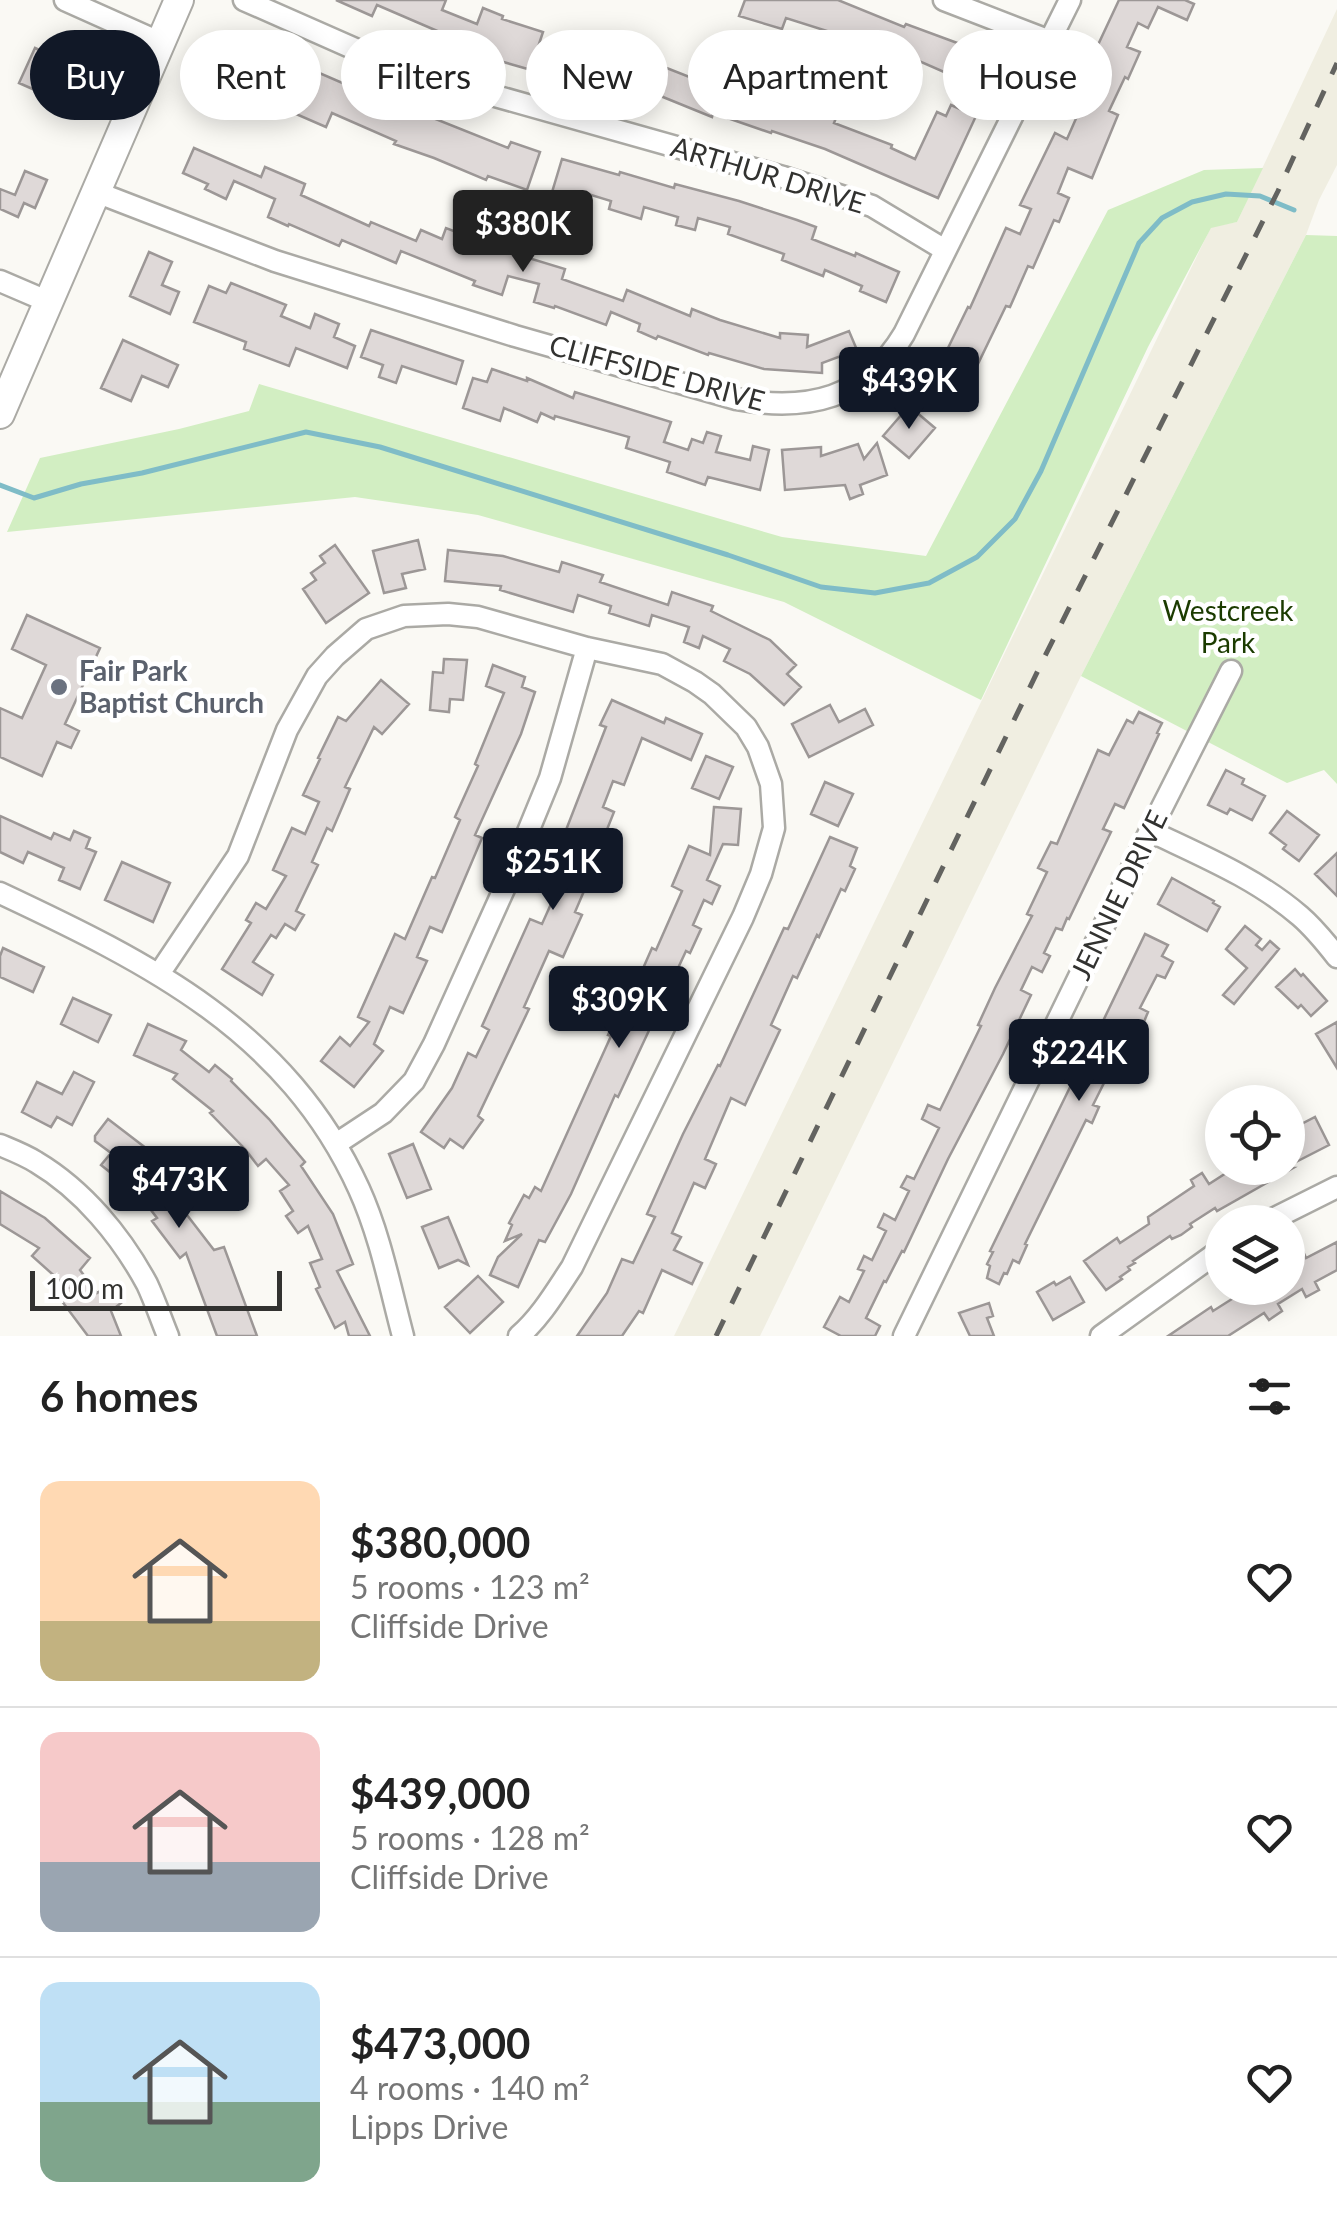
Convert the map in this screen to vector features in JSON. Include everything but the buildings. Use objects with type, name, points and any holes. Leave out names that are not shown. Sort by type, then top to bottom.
[{"type":"main road","points":[[0,414],[179,0]]},
{"type":"street","points":[[65,0],[161,43]]},
{"type":"street","name":"ARTHUR DRIVE","points":[[244,0],[355,49],[481,92],[872,206],[946,250]]},
{"type":"street","points":[[944,0],[1022,30]]},
{"type":"street","name":"CLIFFSIDE DRIVE","points":[[1055,30],[1070,0]]},
{"type":"street","name":"CLIFFSIDE DRIVE","points":[[96,192],[276,261],[515,336],[736,399],[804,404],[832,396],[878,370],[890,356],[1011,120]]},
{"type":"street","points":[[0,280],[49,302]]},
{"type":"street","points":[[158,974],[238,856],[287,730],[317,676],[366,629],[384,621],[448,614],[478,617],[587,648],[662,664],[704,688],[746,727],[771,784],[774,828],[762,874],[572,1267],[519,1336]]},
{"type":"street","points":[[336,1144],[382,1113],[414,1081],[434,1044],[550,778],[587,648]]},
{"type":"street","name":"JENNIE DRIVE","points":[[904,1336],[1231,671]]},
{"type":"street","points":[[1150,831],[1245,877],[1276,897],[1337,956]]},
{"type":"street","points":[[0,894],[158,974],[202,1002],[234,1027],[290,1082],[336,1144],[360,1192],[374,1228],[402,1336]]},
{"type":"street","points":[[0,1145],[36,1162],[72,1188],[97,1213],[148,1286],[168,1336]]},
{"type":"street","points":[[1302,1205],[1337,1188]]},
{"type":"street","points":[[1101,1336],[1205,1261]]},
{"type":"shaded area","points":[[1337,9],[1337,165],[1306,235],[1081,676],[760,1336],[674,1336],[1211,227],[1237,222]]},
{"type":"green space","points":[[1263,168],[1237,222],[1211,228],[1148,347],[981,700],[784,602],[478,515],[355,497],[7,532],[40,458],[249,411],[259,384],[782,537],[926,556],[1108,210],[1204,170]]},
{"type":"green space","name":"Westcreek Park","points":[[1306,235],[1337,236],[1337,784],[1324,770],[1287,783],[1081,676]]},
{"type":"waterway","points":[[0,485],[34,498],[306,432],[380,447],[821,587],[875,593],[929,583],[977,557],[1015,519],[1041,471],[1139,243],[1162,218],[1192,202],[1226,194],[1260,196],[1294,210]]},
{"type":"railway","points":[[716,1336],[1045,656],[1278,191],[1337,63]]},
{"type":"place","name":"Fair Park Baptist Church","points":[[59,687]]}]
